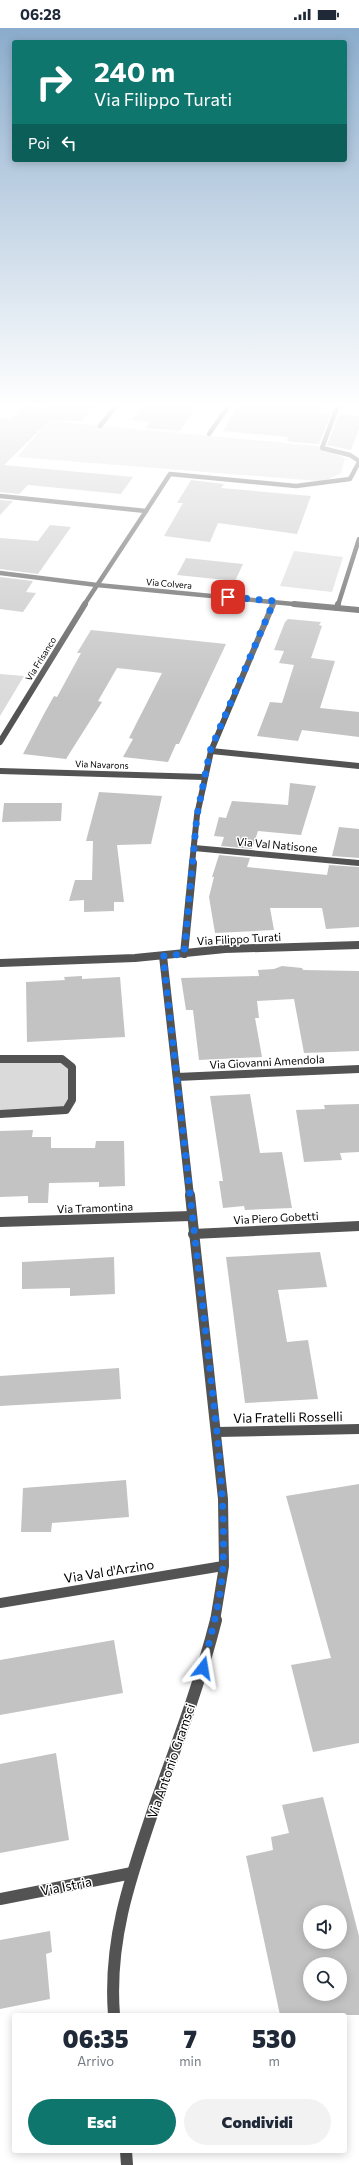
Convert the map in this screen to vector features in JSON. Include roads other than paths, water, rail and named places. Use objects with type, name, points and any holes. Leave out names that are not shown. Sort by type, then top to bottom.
[{"type":"street","points":[[56,502],[146,511]]},
{"type":"street","name":"Via Frisanco","points":[[0,742],[97,585],[152,502]]},
{"type":"street","points":[[337,608],[359,539]]},
{"type":"street","name":"Via Colvera","points":[[0,573],[97,585],[359,610]]},
{"type":"street","points":[[184,954],[194,848],[204,777],[210,751],[274,601]]},
{"type":"street","points":[[210,751],[359,766]]},
{"type":"street","name":"Via Navarons","points":[[0,771],[204,777]]},
{"type":"street","name":"Via Val Natisone","points":[[194,848],[359,863]]},
{"type":"street","name":"Via Filippo Turati","points":[[0,963],[163,956],[225,950],[359,944]]},
{"type":"street","name":"Via Antonio Gramsci","points":[[114,2013],[112,1979],[114,1949],[119,1921],[132,1873],[203,1668],[218,1608],[223,1566],[223,1504],[217,1432],[193,1234],[163,956]]},
{"type":"street","points":[[0,1059],[62,1059],[72,1067],[72,1100],[66,1110],[53,1112],[0,1114]]},
{"type":"street","name":"Via Giovanni Amendola","points":[[177,1077],[359,1069]]},
{"type":"street","name":"Via Tramontina","points":[[0,1222],[191,1216]]},
{"type":"street","name":"Via Piero Gobetti","points":[[193,1234],[359,1226]]},
{"type":"street","name":"Via Fratelli Rosselli","points":[[217,1432],[359,1428]]},
{"type":"street","name":"Via Val d'Arzino","points":[[0,1603],[223,1566]]},
{"type":"street","name":"Via Istria","points":[[0,1899],[132,1873]]},
{"type":"street","points":[[126,2153],[127,2165]]}]
